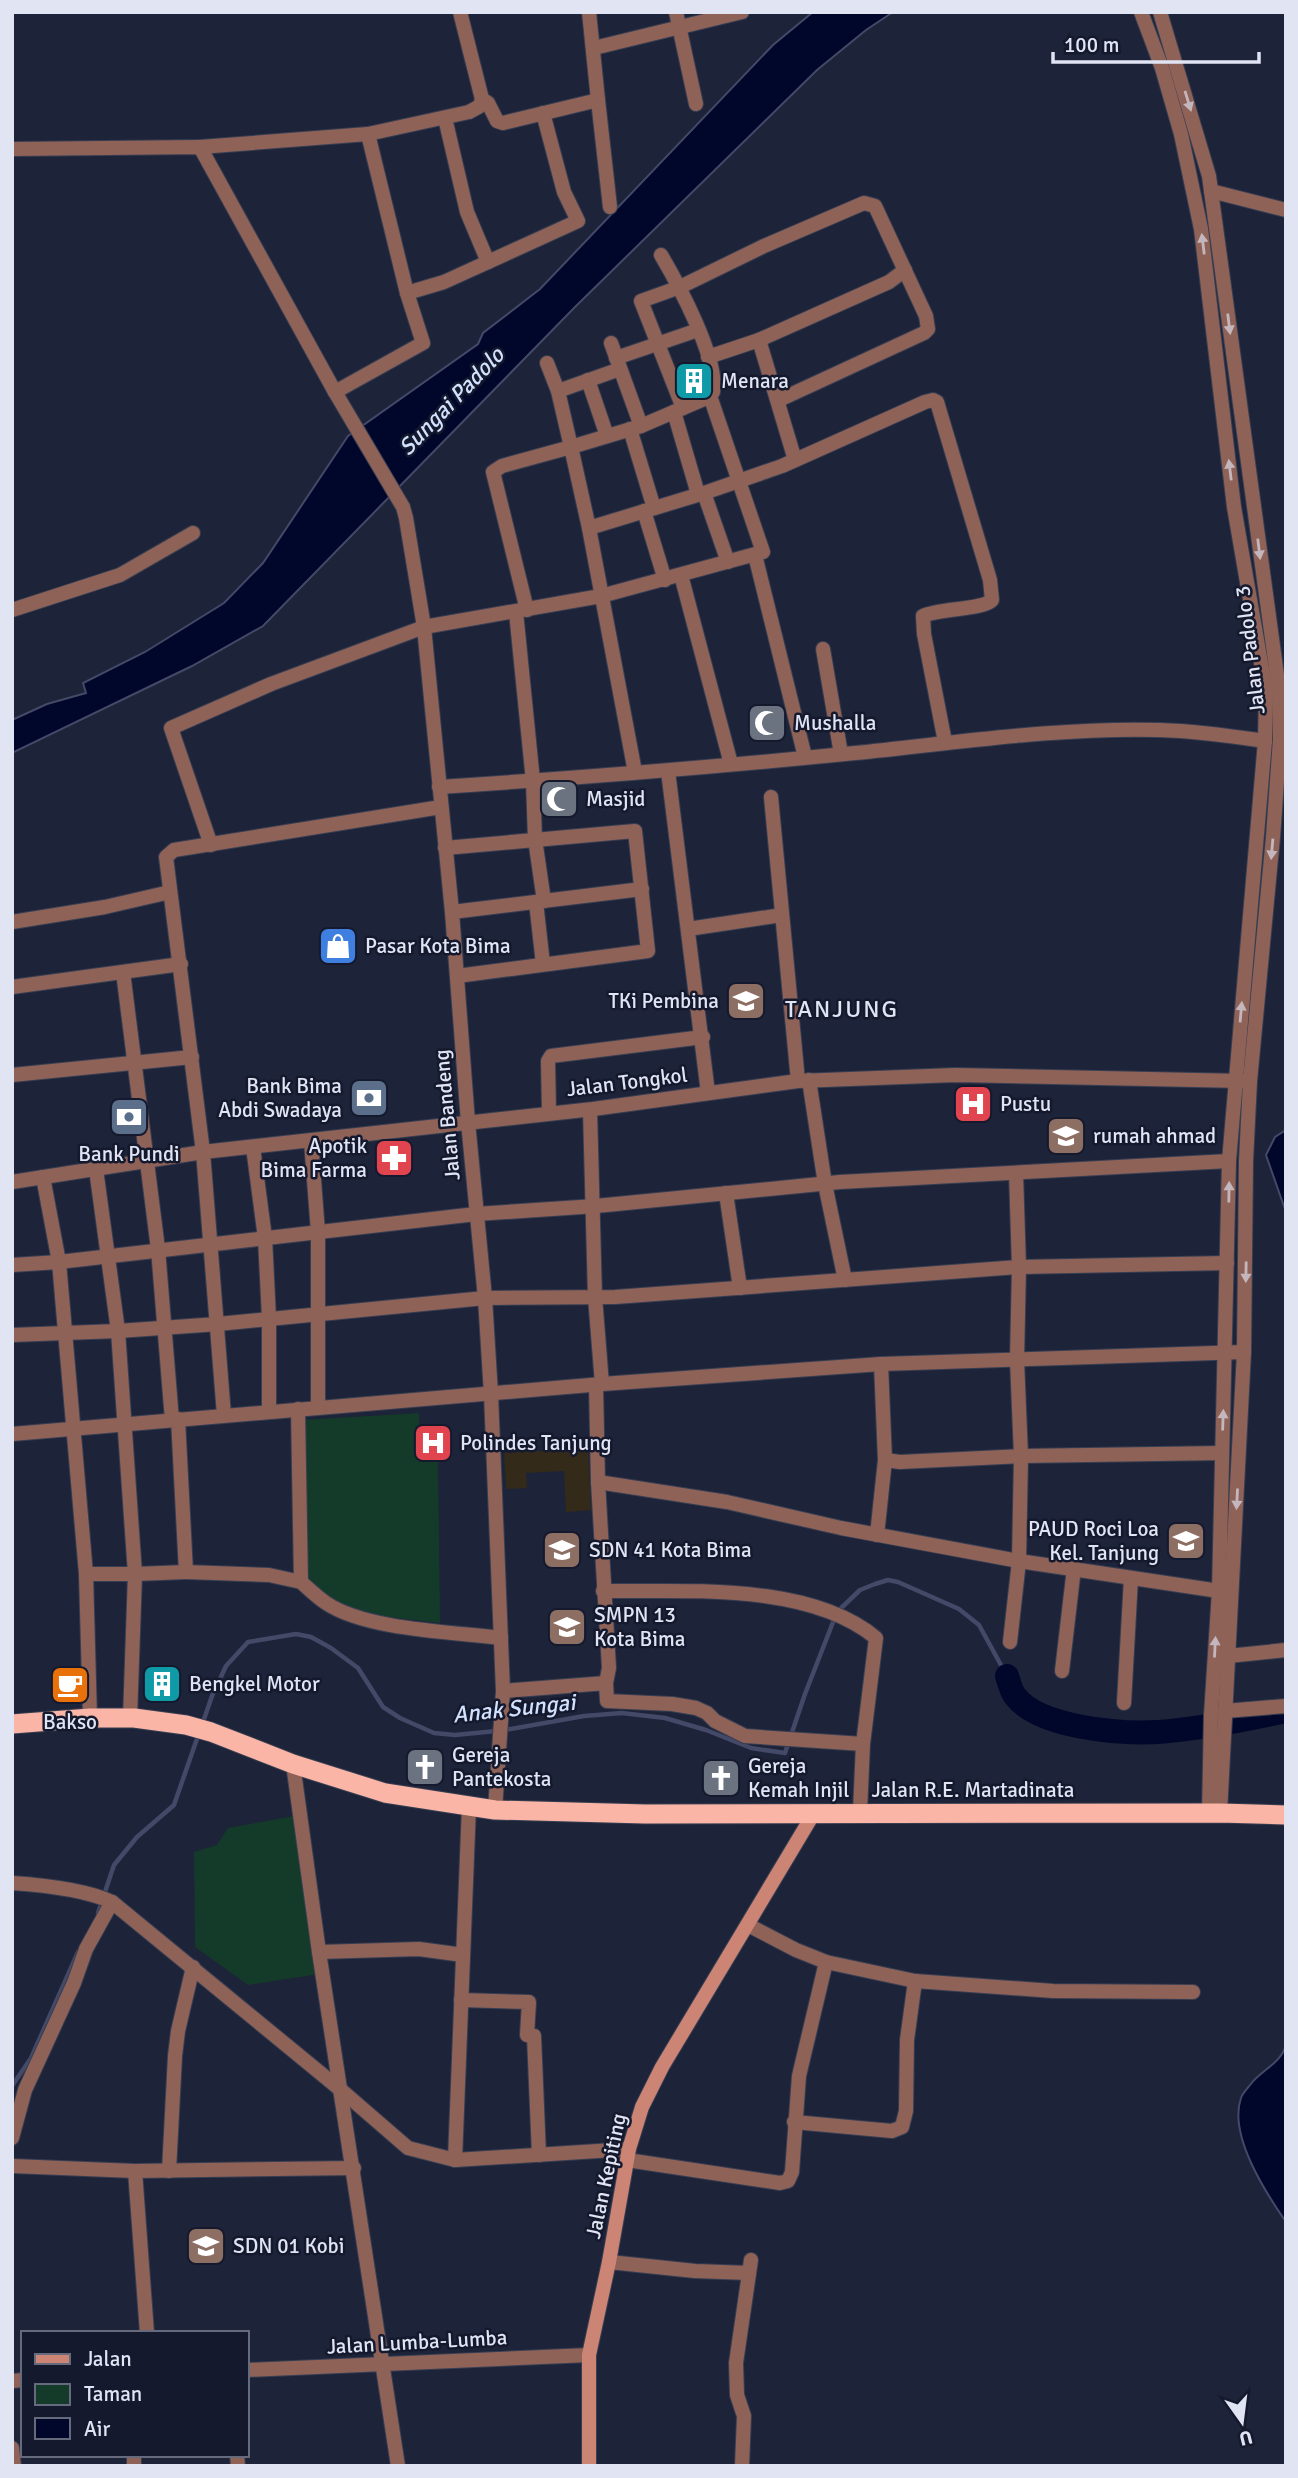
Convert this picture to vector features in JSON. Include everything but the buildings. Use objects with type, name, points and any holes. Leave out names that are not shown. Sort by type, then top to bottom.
[{"type":"highway","name":"Jalan R.E. Martadinata","points":[[12,1724],[130,1718],[186,1726],[211,1732],[293,1764],[386,1793],[495,1810],[645,1814],[860,1812],[1286,1815]]},
{"type":"main road","name":"Jalan Kepiting","points":[[589,2466],[589,2355],[628,2155],[642,2107],[662,2067],[814,1813]]},
{"type":"street","points":[[12,149],[200,146],[368,134],[469,112],[480,106],[482,99],[460,12]]},
{"type":"street","points":[[589,12],[610,207]]},
{"type":"street","points":[[676,12],[696,104]]},
{"type":"street","points":[[594,48],[741,12]]},
{"type":"street","name":"Jalan Padolo 3","points":[[1141,12],[1162,68],[1193,184],[1201,229],[1234,508],[1280,738],[1250,1081],[1246,1161],[1244,1352],[1228,1656],[1220,1714]]},
{"type":"street","name":"Jalan Padolo 3","points":[[1160,12],[1188,100],[1211,191],[1242,424],[1272,691],[1265,741],[1229,1161],[1219,1591],[1220,1714]]},
{"type":"street","points":[[482,99],[488,103],[497,121],[503,123],[598,100]]},
{"type":"street","points":[[407,293],[444,282],[578,221],[564,192],[543,113]]},
{"type":"street","points":[[445,118],[467,212],[488,262]]},
{"type":"street","points":[[200,146],[335,392],[423,344],[407,293],[368,134]]},
{"type":"street","points":[[1211,191],[1286,210]]},
{"type":"street","points":[[729,562],[701,494],[678,410],[641,301],[680,287],[864,202],[875,206],[929,324],[926,331],[779,400]]},
{"type":"street","points":[[211,845],[171,728],[271,684],[424,627],[601,596],[763,552],[710,396],[713,381],[708,357],[680,287],[661,255]]},
{"type":"street","points":[[708,357],[759,340],[889,282],[905,270]]},
{"type":"street","points":[[558,391],[588,380],[616,357],[698,330]]},
{"type":"street","points":[[759,340],[795,460]]},
{"type":"street","points":[[616,357],[636,427],[649,510],[665,580]]},
{"type":"street","points":[[547,363],[558,391],[589,528],[635,772]]},
{"type":"street","points":[[588,380],[607,436]]},
{"type":"street","name":"Jalan Bandeng","points":[[335,392],[403,507],[424,627],[452,912],[491,1394],[503,1691],[495,1810]]},
{"type":"street","points":[[543,964],[521,611],[494,472],[502,466],[636,427],[710,396]]},
{"type":"street","points":[[589,528],[740,481],[795,460],[925,402],[937,402],[990,580],[992,600],[986,605],[944,610],[923,616],[924,634],[945,742]]},
{"type":"street","points":[[1224,427],[1242,424]]},
{"type":"street","points":[[12,610],[120,575],[193,533]]},
{"type":"street","points":[[755,555],[805,757]]},
{"type":"street","points":[[681,575],[731,764]]},
{"type":"street","points":[[823,649],[841,754]]},
{"type":"street","points":[[439,787],[668,771],[945,742],[1084,731],[1161,730],[1265,741]]},
{"type":"street","points":[[668,771],[708,1093]]},
{"type":"street","points":[[1262,778],[1277,780]]},
{"type":"street","points":[[772,797],[782,915],[804,1081],[845,1280]]},
{"type":"street","points":[[224,1415],[203,1152],[167,853],[441,807]]},
{"type":"street","points":[[445,848],[635,831],[648,951],[457,975]]},
{"type":"street","points":[[452,912],[642,889]]},
{"type":"street","points":[[12,922],[105,907],[170,892]]},
{"type":"street","points":[[688,929],[782,915]]},
{"type":"street","points":[[12,987],[181,964]]},
{"type":"street","points":[[123,972],[158,1249],[176,1419],[186,1572]]},
{"type":"street","points":[[549,1112],[548,1061],[551,1056],[703,1037]]},
{"type":"street","points":[[12,1075],[192,1056]]},
{"type":"street","name":"Jalan Tongkol","points":[[12,1182],[203,1152],[549,1112],[590,1110],[804,1081],[955,1075],[1250,1081]]},
{"type":"street","points":[[590,1110],[599,1385],[598,1482],[609,1668],[606,1683],[607,1702],[672,1704],[696,1708],[715,1721],[745,1735],[863,1744]]},
{"type":"street","points":[[311,1141],[318,1232],[318,1407]]},
{"type":"street","points":[[254,1147],[265,1238],[269,1318],[269,1411]]},
{"type":"street","points":[[12,1265],[59,1262],[476,1214],[825,1184],[1229,1161]]},
{"type":"street","points":[[96,1169],[118,1331],[126,1424],[135,1574],[130,1718]]},
{"type":"street","points":[[1010,1642],[1019,1561],[1021,1456],[1017,1360],[1019,1267],[1016,1173]]},
{"type":"street","points":[[43,1177],[59,1262],[66,1334],[86,1574],[90,1718]]},
{"type":"street","points":[[726,1193],[740,1288]]},
{"type":"street","points":[[12,1335],[218,1324],[485,1298],[595,1297],[1019,1267],[1227,1262]]},
{"type":"street","points":[[12,1434],[318,1407],[881,1364],[1244,1352]]},
{"type":"street","points":[[877,1535],[885,1460],[881,1364]]},
{"type":"street","points":[[298,1409],[301,1582]]},
{"type":"street","points":[[885,1460],[1222,1454]]},
{"type":"street","points":[[598,1482],[727,1502],[877,1535],[1019,1561],[1219,1591]]},
{"type":"street","points":[[1062,1671],[1074,1568]]},
{"type":"street","points":[[86,1574],[186,1572],[269,1575],[301,1582],[327,1604],[361,1619],[501,1638]]},
{"type":"street","points":[[1124,1703],[1131,1578]]},
{"type":"street","points":[[603,1591],[761,1595],[815,1606],[866,1630],[876,1638],[863,1744],[860,1812]]},
{"type":"street","points":[[1228,1656],[1286,1650]]},
{"type":"street","points":[[503,1691],[606,1683]]},
{"type":"street","points":[[1214,1813],[1220,1714],[1286,1706]]},
{"type":"street","points":[[293,1764],[398,2466]]},
{"type":"street","points":[[455,2160],[469,1806]]},
{"type":"street","points":[[12,1883],[32,1884],[105,1900],[193,1967],[408,2148],[455,2160],[539,2155],[628,2155],[788,2181],[792,2172],[799,2076],[826,1962]]},
{"type":"street","points":[[12,2138],[18,2087],[74,1983],[105,1900]]},
{"type":"street","points":[[748,1925],[826,1962],[915,1981],[1053,1991],[1193,1992]]},
{"type":"street","points":[[319,1952],[419,1949],[463,1955]]},
{"type":"street","points":[[169,2171],[175,2056],[193,1967]]},
{"type":"street","points":[[794,2122],[892,2131],[902,2127],[905,2119],[907,2040],[915,1981]]},
{"type":"street","points":[[461,2000],[529,2003],[527,2035],[534,2036],[539,2155]]},
{"type":"street","points":[[12,2166],[135,2171],[354,2168]]},
{"type":"street","points":[[135,2171],[147,2331]]},
{"type":"street","points":[[608,2262],[695,2271],[750,2266],[736,2363],[737,2395],[744,2416],[742,2466]]},
{"type":"street","name":"Jalan Lumba-Lumba","points":[[248,2370],[589,2355]]},
{"type":"street","points":[[12,2448],[14,2466]]},
{"type":"shaded area","points":[[588,1449],[591,1510],[566,1512],[564,1471],[526,1473],[527,1488],[506,1489],[504,1453]]},
{"type":"green space","points":[[419,1413],[420,1458],[438,1459],[440,1623],[363,1614],[335,1603],[307,1577],[301,1420]]},
{"type":"green space","points":[[294,1816],[320,1974],[248,1985],[195,1947],[194,1852],[217,1845],[228,1828]]},
{"type":"water","name":"Sungai Padolo","points":[[813,12],[893,12],[817,70],[576,306],[263,626],[192,666],[12,753],[12,720],[47,704],[86,693],[83,683],[145,652],[224,603],[263,563],[348,436],[478,344],[483,333],[540,289],[773,45]]},
{"type":"water","points":[[1286,1130],[1286,1212],[1266,1155],[1275,1137]]},
{"type":"water","points":[[1286,2046],[1286,2222],[1251,2163],[1244,2146],[1238,2113],[1243,2093],[1279,2058]]},
{"type":"waterway","name":"Anak Sungai","points":[[505,1730],[584,1716],[622,1713],[665,1718],[706,1730],[751,1748],[785,1753],[837,1612],[860,1590],[888,1580],[959,1609],[979,1625],[1007,1676]]},
{"type":"waterway","name":"Anak Sungai","points":[[202,1725],[226,1666],[248,1642],[296,1634],[311,1637],[358,1668],[383,1707],[400,1718],[434,1733],[455,1735],[496,1731]]},
{"type":"waterway","points":[[1007,1676],[1014,1694],[1026,1707],[1061,1722],[1102,1730],[1174,1731],[1286,1711]]},
{"type":"waterway","name":"Anak Sungai","points":[[98,1913],[114,1865],[137,1837],[174,1805],[199,1733]]},
{"type":"waterway","name":"Anak Sungai","points":[[12,2086],[31,2058],[78,1952]]},
{"type":"place","name":"Menara","points":[[694,381]]},
{"type":"place","name":"Mushalla","points":[[767,723]]},
{"type":"place","name":"Masjid","points":[[559,799]]},
{"type":"place","name":"Pasar Kota Bima","points":[[338,946]]},
{"type":"place","name":"TKi Pembina","points":[[746,1001]]},
{"type":"place","name":"Bank Bima Abdi Swadaya","points":[[369,1098]]},
{"type":"place","name":"Pustu","points":[[973,1104]]},
{"type":"place","name":"Bank Pundi","points":[[129,1117]]},
{"type":"place","name":"rumah ahmad","points":[[1066,1136]]},
{"type":"place","name":"Apotik Bima Farma","points":[[394,1158]]},
{"type":"place","name":"Polindes Tanjung","points":[[433,1443]]},
{"type":"place","name":"PAUD Roci Loa Kel. Tanjung","points":[[1186,1541]]},
{"type":"place","name":"SDN 41 Kota Bima","points":[[562,1550]]},
{"type":"place","name":"SMPN 13 Kota Bima","points":[[567,1627]]},
{"type":"place","name":"Bengkel Motor","points":[[162,1684]]},
{"type":"place","name":"Bakso","points":[[70,1685]]},
{"type":"place","name":"Gereja Pantekosta","points":[[425,1767]]},
{"type":"place","name":"Gereja Kemah Injil","points":[[721,1778]]},
{"type":"place","name":"SDN 01 Kobi","points":[[206,2246]]},
{"type":"district","name":"TANJUNG","points":[[842,1009]]}]
